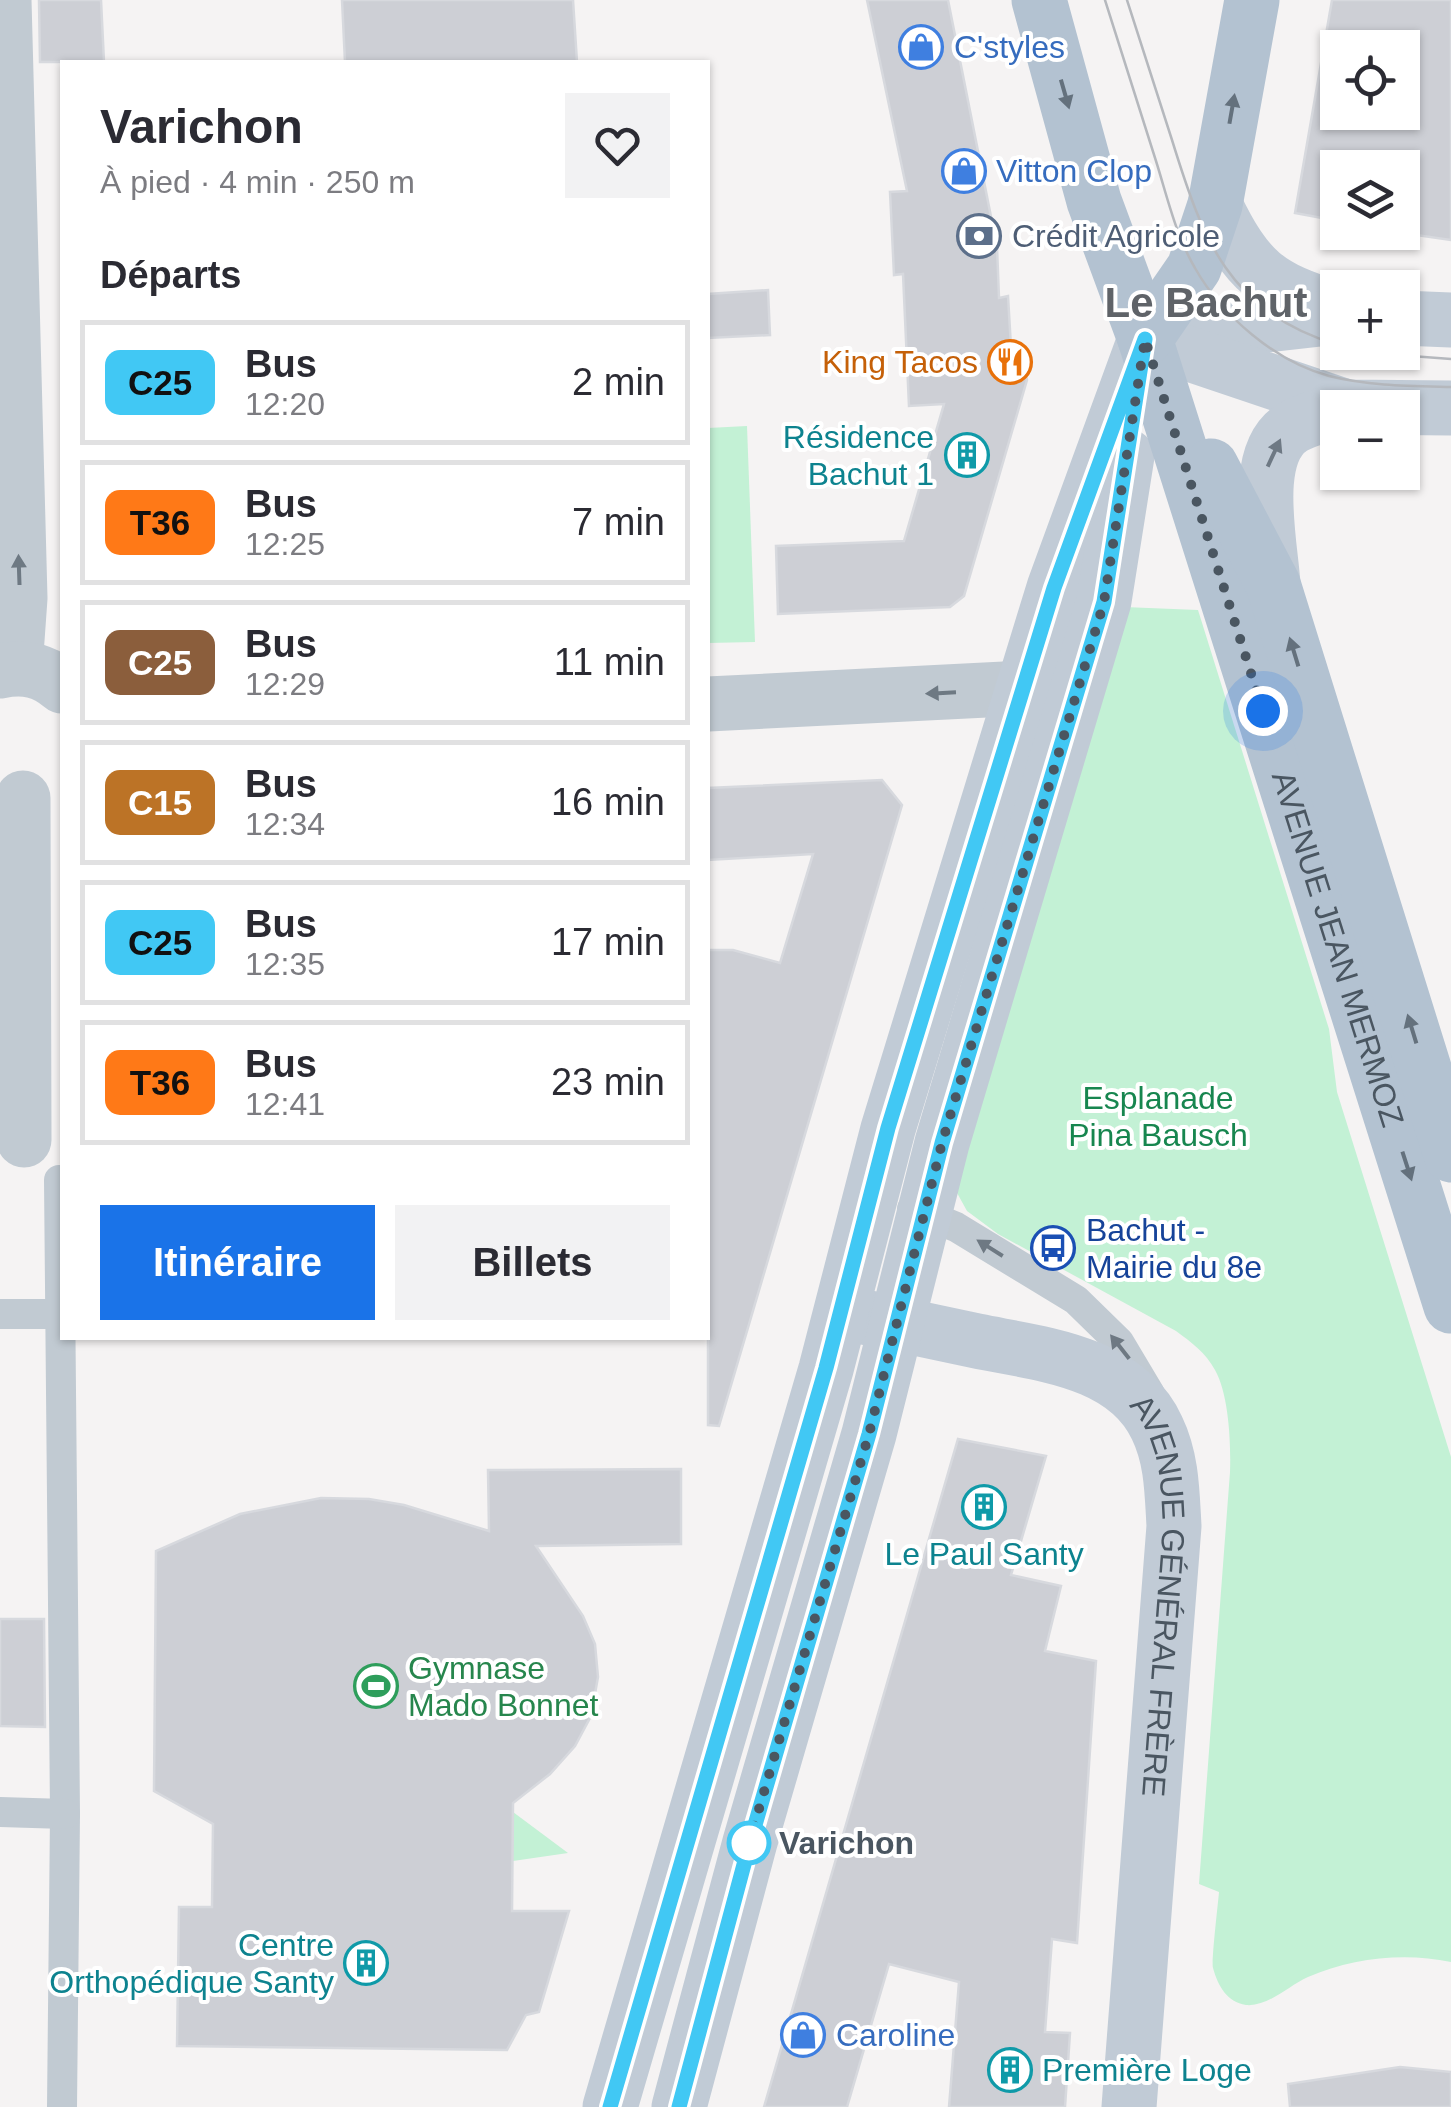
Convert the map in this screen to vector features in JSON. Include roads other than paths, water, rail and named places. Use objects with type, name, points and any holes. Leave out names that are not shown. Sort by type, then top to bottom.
[{"type":"main road","points":[[1039,0],[1094,200],[1145,339]]},
{"type":"main road","points":[[679,2107],[750,1842],[898,1324],[1048,696],[1062,563],[1145,339],[1194,268],[1215,205],[1252,0]]},
{"type":"main road","points":[[1215,205],[1234,245],[1274,286],[1320,303]]},
{"type":"main road","points":[[1145,339],[1320,319]]},
{"type":"main road","points":[[1420,319],[1451,320]]},
{"type":"main road","points":[[1145,339],[1320,398]]},
{"type":"main road","name":"AVENUE JEAN MERMOZ","points":[[1145,339],[1273,584],[1451,1156]]},
{"type":"main road","name":"AVENUE JEAN MERMOZ","points":[[1145,339],[1451,1306]]},
{"type":"main road","points":[[1420,408],[1451,408]]},
{"type":"main road","points":[[1273,584],[1266,471],[1274,445],[1293,427],[1320,417]]},
{"type":"main road","points":[[610,2107],[842,1312],[888,1128],[1048,696]]},
{"type":"main road","name":"AVENUE GÉNÉRAL FRÈRE","points":[[842,1312],[1066,1360],[1102,1373],[1131,1392],[1156,1426],[1171,1472],[1174,1526],[1129,2107]]},
{"type":"street","points":[[4,0],[20,598],[26,675]]},
{"type":"street","points":[[710,704],[1048,696]]},
{"type":"street","points":[[24,1140],[28,791]]},
{"type":"lane","points":[[0,1314],[60,1314],[59,1180]]},
{"type":"lane","points":[[871,1198],[924,1212],[956,1227],[1076,1300],[1118,1342],[1149,1387],[1156,1426]]},
{"type":"lane","points":[[60,1340],[65,1814],[62,2107]]},
{"type":"lane","points":[[0,1812],[65,1814]]},
{"type":"tram line","points":[[1105,0],[1177,229],[1206,286],[1235,320],[1290,360],[1329,376],[1390,385],[1451,387]]},
{"type":"tram line","points":[[1127,0],[1209,240],[1245,292],[1270,313],[1320,338]]},
{"type":"tram line","points":[[1420,357],[1451,359]]},
{"type":"place","name":"C'styles","points":[[921,47]]},
{"type":"place","name":"Vitton Clop","points":[[964,171]]},
{"type":"place","name":"Crédit Agricole","points":[[979,236]]},
{"type":"place","name":"King Tacos","points":[[1010,362]]},
{"type":"place","name":"Résidence Bachut 1","points":[[967,455]]},
{"type":"place","name":"Bachut - Mairie du 8e","points":[[1053,1248]]},
{"type":"place","name":"Le Paul Santy","points":[[984,1507]]},
{"type":"place","name":"Gymnase Mado Bonnet","points":[[376,1686]]},
{"type":"place","name":"Varichon","points":[[749,1843]]},
{"type":"place","name":"Centre Orthopédique Santy","points":[[366,1963]]},
{"type":"place","name":"Caroline","points":[[803,2035]]},
{"type":"place","name":"Première Loge","points":[[1010,2070]]},
{"type":"district","name":"Le Bachut","points":[[1206,302]]},
{"type":"park label","name":"Esplanade Pina Bausch","points":[[1158,1116]]}]
